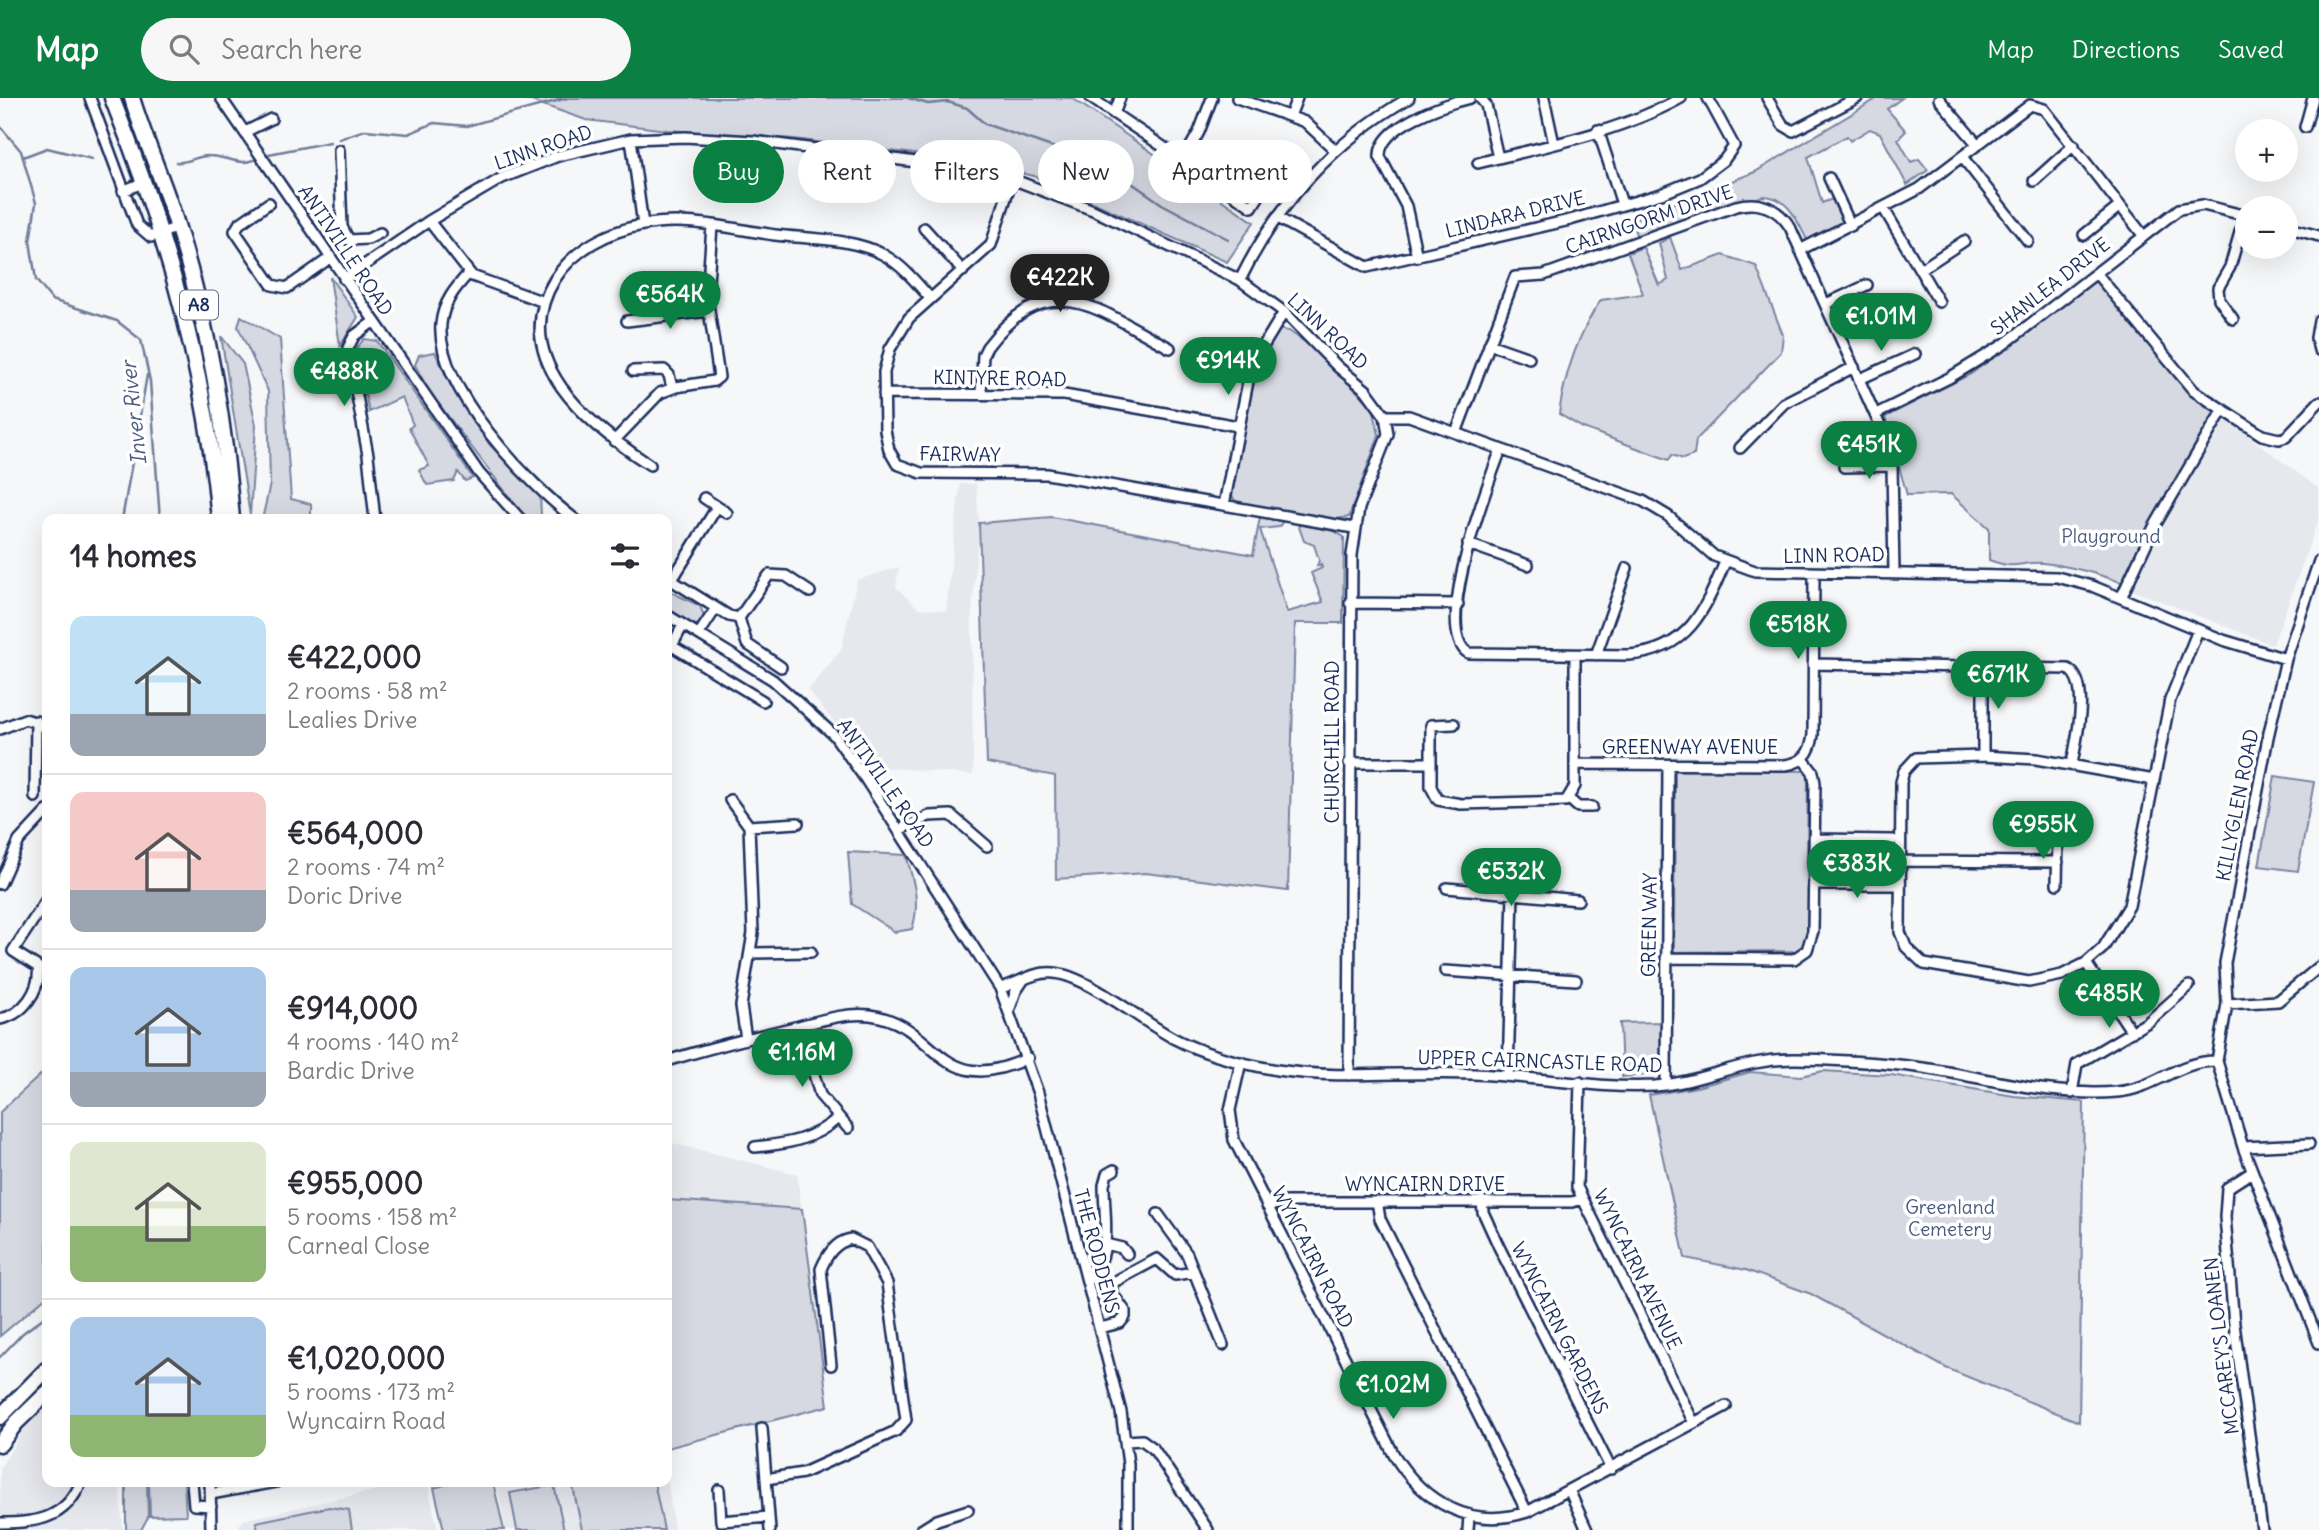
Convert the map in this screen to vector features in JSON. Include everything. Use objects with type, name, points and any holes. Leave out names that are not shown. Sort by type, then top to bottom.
[{"type":"highway","name":"A8","points":[[113,98],[159,235],[199,374],[218,514]]},
{"type":"highway","name":"A8","points":[[132,98],[178,227],[210,353],[231,514]]},
{"type":"highway","points":[[0,1418],[42,1374]]},
{"type":"highway","points":[[0,1444],[42,1397]]},
{"type":"street","points":[[90,98],[128,206],[144,233],[151,237],[178,227]]},
{"type":"street","name":"ANTIVILLE ROAD","points":[[221,98],[479,473],[516,514]]},
{"type":"street","points":[[1091,98],[1151,140]]},
{"type":"street","points":[[1114,114],[1120,98]]},
{"type":"street","points":[[1194,140],[1212,98]]},
{"type":"street","points":[[1237,98],[1305,122],[1335,150]]},
{"type":"street","points":[[1290,116],[1297,98]]},
{"type":"street","points":[[1240,280],[1278,218],[1335,150],[1374,118],[1409,98]]},
{"type":"street","points":[[1417,257],[1408,211],[1380,158],[1380,149],[1395,131],[1418,116],[1470,98]]},
{"type":"street","points":[[1480,98],[1486,104],[1498,158]]},
{"type":"street","points":[[1544,98],[1555,144]]},
{"type":"street","points":[[1478,163],[1555,144],[1681,98]]},
{"type":"street","name":"LINDARA DRIVE","points":[[1278,218],[1363,267],[1417,257],[1622,204],[1695,181],[1733,152],[1734,146],[1708,98]]},
{"type":"street","points":[[1767,98],[1783,125],[1793,131],[1857,98]]},
{"type":"street","points":[[2305,127],[2313,98]]},
{"type":"street","points":[[1939,99],[1978,145]]},
{"type":"street","points":[[1800,250],[1919,189],[2025,107],[2036,105],[2044,109],[2074,145],[2143,235]]},
{"type":"street","points":[[244,132],[271,119]]},
{"type":"street","points":[[1598,130],[1622,204]]},
{"type":"street","name":"LINN ROAD","points":[[344,279],[468,196],[527,167],[586,148],[631,139],[685,137],[753,141],[910,161]]},
{"type":"street","points":[[631,139],[643,225]]},
{"type":"street","points":[[2034,181],[2074,145]]},
{"type":"street","points":[[339,150],[342,227],[349,240],[368,239],[380,233]]},
{"type":"street","points":[[1962,158],[2028,241]]},
{"type":"street","points":[[1829,178],[1851,226]]},
{"type":"street","points":[[123,191],[142,183]]},
{"type":"street","name":"LINN ROAD","points":[[1024,183],[1093,210],[1240,280],[1284,312],[1338,367],[1366,390],[1385,416],[1409,416],[1643,501],[1668,516],[1698,544],[1725,562],[1755,571],[2057,577],[2122,598],[2198,630],[2286,659]]},
{"type":"street","points":[[268,203],[239,223],[235,231],[272,285],[287,288],[330,258]]},
{"type":"street","name":"FAIRWAY","points":[[1006,203],[994,240],[905,322],[894,340],[885,367],[884,394],[889,450],[897,464],[910,471],[1036,473],[1354,528]]},
{"type":"street","name":"CAIRNGORM DRIVE","points":[[1489,344],[1513,279],[1520,275],[1544,275],[1746,203],[1764,205],[1777,212],[1789,225],[1887,441],[1892,466],[1894,572]]},
{"type":"street","points":[[2084,235],[2120,206]]},
{"type":"street","name":"SHANLEA DRIVE","points":[[1875,414],[1995,351],[2173,212],[2190,206],[2207,206],[2235,213]]},
{"type":"street","points":[[1884,209],[1939,302]]},
{"type":"street","points":[[429,221],[469,273],[488,284],[544,302]]},
{"type":"street","points":[[650,465],[614,441],[571,400],[552,373],[542,343],[544,302],[558,275],[574,257],[606,237],[643,225],[671,222],[870,249],[904,270],[930,299]]},
{"type":"street","points":[[614,441],[654,398],[672,388],[713,382],[719,377],[708,311],[707,274],[712,226]]},
{"type":"street","points":[[923,228],[963,271]]},
{"type":"street","points":[[2298,230],[2319,236]]},
{"type":"street","points":[[368,239],[379,255]]},
{"type":"street","points":[[1920,270],[1964,241]]},
{"type":"street","points":[[2233,319],[2219,299],[2218,288],[2230,267],[2235,251]]},
{"type":"street","points":[[469,273],[450,295],[443,314],[441,335],[447,359],[467,399],[504,453],[526,478],[569,514]]},
{"type":"street","points":[[2096,273],[2179,376],[2222,411],[2262,435],[2279,439],[2292,432],[2319,402]]},
{"type":"street","points":[[1826,304],[1867,285]]},
{"type":"street","points":[[981,393],[983,355],[987,347],[1030,308],[1050,300],[1072,300],[1091,306],[1170,348]]},
{"type":"street","points":[[627,321],[708,311]]},
{"type":"street","points":[[1224,505],[1251,366],[1284,312]]},
{"type":"street","points":[[2319,320],[2316,338],[2319,350]]},
{"type":"street","points":[[373,322],[351,340],[348,348],[368,455],[374,514]]},
{"type":"street","points":[[1456,433],[1489,344],[1529,358]]},
{"type":"street","points":[[1860,379],[1914,354]]},
{"type":"street","points":[[1740,448],[1784,403],[1854,368]]},
{"type":"street","points":[[633,371],[664,370],[669,374],[672,388]]},
{"type":"street","name":"KINTYRE ROAD","points":[[884,394],[1064,395],[1238,426]]},
{"type":"street","points":[[2122,598],[2154,527],[2222,411]]},
{"type":"street","name":"CHURCHILL ROAD","points":[[1349,1075],[1350,603],[1354,528],[1364,493],[1386,444],[1385,416]]},
{"type":"street","points":[[1502,449],[1468,544],[1458,604],[1458,640],[1468,653],[1642,654],[1662,647],[1681,636],[1702,614],[1725,562]]},
{"type":"street","points":[[1844,467],[1892,466]]},
{"type":"street","points":[[704,498],[727,513]]},
{"type":"street","points":[[672,574],[717,507]]},
{"type":"street","points":[[1468,544],[1528,565]]},
{"type":"street","name":"KILLYGLEN ROAD","points":[[2217,1061],[2227,1004],[2224,977],[2229,939],[2286,659],[2319,561]]},
{"type":"street","points":[[1596,655],[1627,568]]},
{"type":"street","points":[[1667,958],[1798,958],[1808,948],[1812,937],[1815,780],[1803,759],[1812,739],[1814,573]]},
{"type":"street","points":[[739,618],[767,577],[786,576],[810,592]]},
{"type":"street","points":[[672,580],[716,608],[739,618],[747,643],[781,667]]},
{"type":"street","points":[[1350,603],[1458,604]]},
{"type":"street","points":[[699,635],[716,608]]},
{"type":"street","name":"ANTIVILLE ROAD","points":[[672,618],[773,680],[818,718],[849,754],[1000,988]]},
{"type":"street","points":[[672,640],[683,625]]},
{"type":"street","points":[[2154,780],[2072,764],[1983,756],[1923,756],[1910,763],[1901,782],[1900,939],[1924,964],[2029,982],[2062,975],[2086,963],[2108,942],[2126,914],[2172,694],[2198,630]]},
{"type":"street","points":[[672,646],[763,701]]},
{"type":"street","points":[[1454,724],[1432,724],[1432,790],[1437,799],[1447,803],[1557,804],[1569,799],[1575,788],[1575,655]]},
{"type":"street","points":[[1813,664],[2059,667],[2075,674],[2080,686],[2079,720],[2072,764]]},
{"type":"street","points":[[1983,666],[1983,756]]},
{"type":"street","points":[[0,729],[25,719],[42,724]]},
{"type":"street","points":[[35,797],[36,721]]},
{"type":"street","name":"GREENWAY AVENUE","points":[[1575,764],[1785,765],[1803,759]]},
{"type":"street","points":[[1349,763],[1431,763]]},
{"type":"street","name":"GREEN WAY","points":[[1666,1085],[1668,765]]},
{"type":"street","points":[[1569,799],[1578,807],[1592,807]]},
{"type":"street","points":[[730,800],[749,826],[753,927],[741,1006],[746,1039]]},
{"type":"street","points":[[899,830],[941,814],[951,816],[965,825],[987,846]]},
{"type":"street","points":[[0,884],[19,841],[42,816]]},
{"type":"street","points":[[749,826],[798,823]]},
{"type":"street","points":[[2057,884],[2058,838]]},
{"type":"street","points":[[1814,839],[1893,840]]},
{"type":"street","points":[[1881,851],[1882,840]]},
{"type":"street","points":[[1900,861],[2058,862]]},
{"type":"street","points":[[1814,885],[1900,885]]},
{"type":"street","points":[[1447,888],[1578,900]]},
{"type":"street","points":[[1508,1075],[1513,893]]},
{"type":"street","points":[[0,1019],[15,1014],[29,999],[38,967],[13,951],[42,907]]},
{"type":"street","points":[[750,953],[811,952]]},
{"type":"street","points":[[2086,963],[2132,1032]]},
{"type":"street","points":[[2227,1004],[2278,1001],[2319,967]]},
{"type":"street","points":[[1445,971],[1576,980]]},
{"type":"street","name":"UPPER CAIRNCASTLE ROAD","points":[[1000,988],[1048,973],[1066,975],[1176,1040],[1241,1062],[1292,1072],[1349,1075],[1444,1072],[1666,1085],[1747,1063],[1796,1059],[1874,1063],[1934,1070],[2034,1089],[2072,1093],[2129,1091],[2151,1084],[2187,1064],[2217,1061]]},
{"type":"street","points":[[1009,1011],[1016,991],[1025,978]]},
{"type":"street","points":[[2072,1093],[2076,1064],[2132,1032],[2189,986]]},
{"type":"street","name":"THE RODDENS","points":[[1000,988],[1028,1058],[1100,1328],[1126,1441],[1128,1530]]},
{"type":"street","points":[[672,1060],[845,1016],[883,1018],[908,1030],[944,1061],[967,1070],[993,1070],[1028,1058]]},
{"type":"street","points":[[800,1026],[817,1088],[848,1128]]},
{"type":"street","points":[[2217,1061],[2252,1172],[2319,1343]]},
{"type":"street","name":"WYNCAIRN ROAD","points":[[1241,1062],[1231,1105],[1231,1129],[1267,1206],[1399,1464],[1416,1485],[1435,1501],[1469,1516],[1500,1519],[1527,1513],[1726,1406]]},
{"type":"street","name":"WYNCAIRN AVENUE","points":[[1580,1082],[1576,1175],[1583,1199],[1694,1423]]},
{"type":"street","points":[[755,1147],[808,1138],[838,1118]]},
{"type":"street","points":[[2243,1147],[2309,1144]]},
{"type":"street","points":[[1087,1282],[1099,1271],[1105,1259],[1104,1185],[1107,1174],[1114,1170]]},
{"type":"street","name":"MCCAREY'S LOANEN","points":[[2252,1172],[2227,1188],[2225,1217],[2237,1351],[2262,1530]]},
{"type":"street","name":"WYNCAIRN DRIVE","points":[[1267,1206],[1282,1202],[1583,1199]]},
{"type":"street","points":[[1377,1201],[1380,1219],[1527,1513]]},
{"type":"street","name":"WYNCAIRN GARDENS","points":[[1482,1201],[1483,1212],[1611,1469]]},
{"type":"street","points":[[1171,1210],[1159,1215],[1187,1254],[1219,1343]]},
{"type":"street","points":[[766,1479],[803,1473],[896,1431],[906,1420],[887,1283],[867,1247],[851,1239],[839,1244],[826,1257],[821,1269],[831,1365]]},
{"type":"street","points":[[1105,1244],[1122,1248],[1128,1254]]},
{"type":"street","points":[[1100,1328],[1120,1323],[1125,1317],[1125,1311],[1112,1293],[1112,1283],[1157,1259],[1175,1275],[1194,1272]]},
{"type":"street","points":[[762,1428],[770,1530]]},
{"type":"street","points":[[1126,1441],[1140,1440],[1152,1446],[1208,1530]]},
{"type":"street","points":[[0,1523],[22,1527],[50,1519],[65,1508],[78,1487]]},
{"type":"street","points":[[192,1487],[194,1505],[211,1506]]},
{"type":"street","points":[[210,1487],[211,1530]]},
{"type":"street","points":[[211,1494],[249,1487]]},
{"type":"street","points":[[719,1490],[722,1521],[769,1517]]},
{"type":"street","points":[[1570,1492],[1587,1530]]},
{"type":"street","points":[[921,1530],[937,1520],[968,1510]]},
{"type":"street","points":[[1468,1530],[1469,1516]]},
{"type":"shaded area","points":[[2226,419],[2319,489],[2319,518],[2273,645],[2130,589],[2171,505],[2218,427]]},
{"type":"shaded area","points":[[960,484],[976,484],[979,523],[972,613],[973,775],[869,766],[808,690],[841,650],[857,580],[899,567],[896,587],[918,608],[946,611]]},
{"type":"shaded area","points":[[672,1143],[797,1174],[828,1406],[672,1447]]},
{"type":"shaded area","points":[[42,1410],[42,1487],[119,1487],[123,1530],[0,1530],[0,1468],[24,1429]]},
{"type":"shaded area","points":[[390,1487],[428,1487],[438,1530],[236,1530],[243,1520]]},
{"type":"shaded area","points":[[497,1487],[668,1487],[674,1530],[506,1530]]},
{"type":"green space","points":[[523,98],[1072,98],[1134,140],[1038,140],[1038,178],[1024,174],[1024,140],[910,140],[910,153],[896,152],[896,140],[802,140],[667,130],[586,120]]},
{"type":"green space","points":[[1878,98],[1902,98],[1887,109],[1906,131],[1898,139],[1911,162],[1919,159],[1928,170],[1907,185],[1880,133],[1870,129],[1850,141],[1847,136],[1808,157],[1822,203],[1835,198],[1847,224],[1807,240],[1791,210],[1779,200],[1763,196],[1637,237],[1631,220],[1755,172]]},
{"type":"green space","points":[[1134,140],[1148,150],[1148,203],[1226,203],[1254,222],[1227,262],[1095,203],[1134,203]]},
{"type":"green space","points":[[1670,237],[1682,270],[1723,255],[1756,266],[1783,335],[1781,352],[1696,440],[1694,455],[1683,459],[1672,455],[1669,460],[1583,428],[1559,414],[1574,354],[1601,300],[1643,294],[1628,253],[1643,247],[1659,285],[1668,280],[1659,243]]},
{"type":"green space","points":[[330,277],[358,317],[340,346]]},
{"type":"green space","name":"Playground","points":[[2098,279],[2217,412],[2124,583],[2054,564],[2012,565],[1989,560],[1989,528],[1951,494],[1907,495],[1885,417],[1971,374]]},
{"type":"green space","points":[[241,316],[280,339],[291,499],[311,504],[311,514],[263,514],[270,484],[268,391],[238,327]]},
{"type":"green space","points":[[1276,329],[1289,331],[1309,345],[1373,407],[1379,435],[1349,517],[1335,519],[1236,502],[1229,491],[1250,387],[1265,347]]},
{"type":"green space","points":[[221,336],[243,364],[256,425],[250,514]]},
{"type":"green space","points":[[364,339],[377,341],[473,478],[465,481],[458,472],[454,481],[427,485],[419,470],[429,466],[409,428],[413,425],[402,397],[369,412],[356,349]]},
{"type":"green space","points":[[435,352],[451,386],[471,412],[489,444],[540,495],[541,514],[521,512],[429,391],[415,365],[419,355]]},
{"type":"green space","points":[[1052,517],[1253,555],[1260,517],[1283,521],[1279,527],[1260,529],[1287,612],[1323,602],[1311,573],[1322,568],[1321,564],[1317,566],[1319,560],[1314,545],[1304,541],[1298,524],[1334,531],[1344,537],[1343,623],[1295,623],[1288,891],[1146,873],[1056,879],[1055,776],[987,763],[979,523]]},
{"type":"green space","points":[[672,592],[700,606],[705,619],[701,624],[693,625],[672,613]]},
{"type":"green space","points":[[1675,769],[1808,771],[1807,864],[1810,875],[1806,946],[1798,951],[1674,952]]},
{"type":"green space","points":[[2275,776],[2314,782],[2298,871],[2259,866]]},
{"type":"green space","points":[[1821,842],[1896,842],[1895,877],[1820,880]]},
{"type":"green space","points":[[848,852],[906,855],[916,900],[912,929],[895,932],[852,904]]},
{"type":"green space","points":[[1663,1022],[1660,1074],[1622,1077],[1620,1023]]},
{"type":"green space","name":"Greenland Cemetery","points":[[1823,1071],[1891,1075],[2014,1096],[2084,1102],[2079,1422],[1946,1368],[1811,1294],[1746,1270],[1685,1258],[1649,1095],[1697,1087],[1750,1072],[1801,1076]]},
{"type":"green space","points":[[42,1074],[42,1300],[0,1336],[0,1112]]},
{"type":"green space","points":[[672,1200],[802,1209],[828,1406],[672,1447]]},
{"type":"green space","points":[[126,1487],[147,1487],[148,1517],[141,1530],[126,1530]]},
{"type":"green space","points":[[149,1487],[184,1487],[186,1515],[150,1516]]},
{"type":"green space","points":[[494,1487],[504,1530],[444,1530],[434,1488]]},
{"type":"green space","points":[[554,1487],[564,1530],[517,1530],[510,1493]]},
{"type":"green space","points":[[573,1487],[655,1487],[664,1530],[582,1530]]},
{"type":"green space","points":[[329,1507],[349,1510],[352,1530],[258,1530],[256,1522]]},
{"type":"waterway","points":[[339,139],[365,130],[408,134],[434,123],[467,126],[567,98]]},
{"type":"waterway","points":[[908,98],[928,104],[948,102],[967,108],[985,124],[1069,153],[1126,179],[1162,204],[1228,239]]},
{"type":"waterway","name":"Inver River","points":[[0,126],[21,151],[36,203],[30,241],[36,280],[52,300],[117,321],[141,340],[150,381],[160,514]]},
{"type":"waterway","points":[[269,154],[330,142]]},
{"type":"waterway","points":[[23,157],[47,148],[92,159]]},
{"type":"waterway","points":[[176,162],[205,156],[243,162],[254,160]]},
{"type":"waterway","points":[[123,514],[147,375]]},
{"type":"waterway","name":"Inver River","points":[[0,1357],[23,1333],[42,1319]]}]
